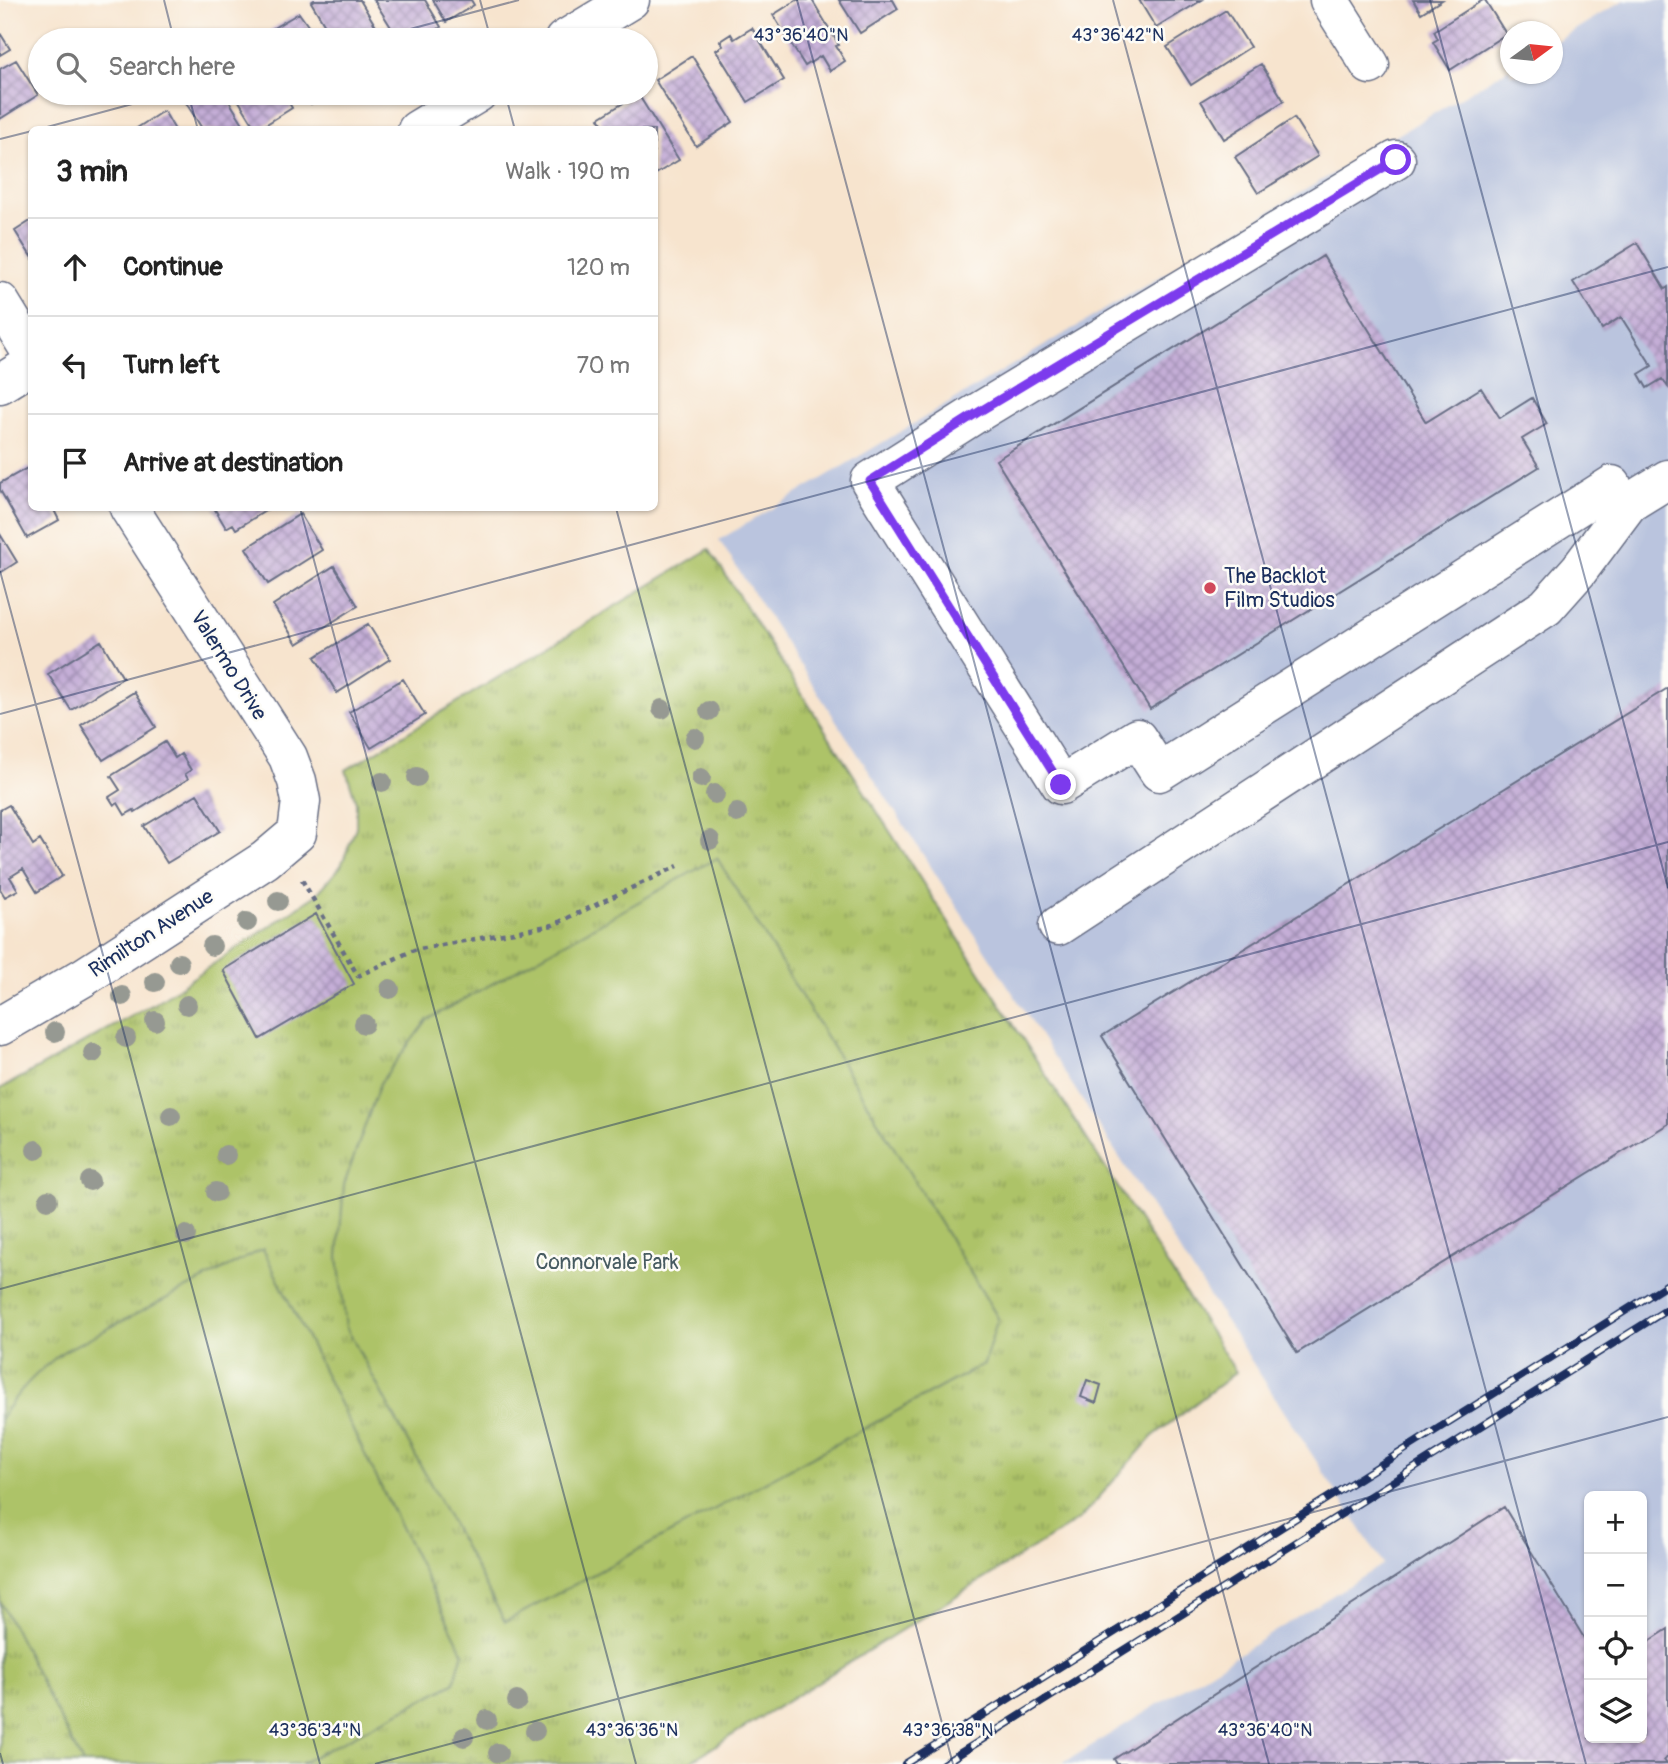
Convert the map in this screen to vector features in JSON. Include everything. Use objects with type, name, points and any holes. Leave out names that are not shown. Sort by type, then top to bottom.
[{"type":"street","points":[[584,28],[630,0]]},
{"type":"street","points":[[1329,0],[1370,65]]},
{"type":"street","points":[[424,126],[459,105]]},
{"type":"street","points":[[1396,160],[870,481],[1061,785],[1138,738],[1159,772],[1621,494],[1668,479]]},
{"type":"street","points":[[0,302],[28,348]]},
{"type":"street","points":[[0,384],[28,366]]},
{"type":"street","points":[[1058,926],[1546,607],[1579,570],[1621,494]]},
{"type":"street","name":"Valermo Drive","points":[[131,511],[288,757],[301,801],[297,833]]},
{"type":"street","name":"Rimilton Avenue","points":[[0,1026],[84,977],[265,860],[297,833]]},
{"type":"path","points":[[302,880],[358,976],[414,950],[553,925],[678,866]]},
{"type":"shaded area","points":[[1624,0],[1668,0],[1668,1764],[1062,1764],[1383,1564],[719,540],[1500,74],[1500,84],[1563,84],[1563,37]]},
{"type":"green space","name":"Connorvale Park","points":[[709,549],[1236,1372],[1152,1437],[1080,1519],[686,1764],[0,1764],[0,1089],[154,1004],[316,895],[341,866],[356,827],[356,802],[346,770]]},
{"type":"green space","points":[[717,858],[998,1318],[984,1364],[505,1622],[346,1327],[338,1256],[344,1185],[380,1083],[427,1020]]},
{"type":"green space","points":[[263,1249],[463,1652],[454,1683],[300,1764],[83,1764],[0,1601],[0,1420],[29,1382],[64,1351]]},
{"type":"building","points":[[360,0],[377,28],[327,28],[311,2]]},
{"type":"building","points":[[374,0],[425,0],[441,27],[439,28],[392,28]]},
{"type":"building","points":[[433,0],[471,0],[474,5],[446,22]]},
{"type":"building","points":[[797,0],[812,0],[839,45],[836,46],[845,61],[830,71],[821,56],[805,66],[773,15]]},
{"type":"building","points":[[839,0],[893,0],[898,9],[860,33]]},
{"type":"building","points":[[1139,0],[1202,0],[1156,28]]},
{"type":"building","points":[[1413,0],[1442,0],[1421,13]]},
{"type":"building","points":[[1485,0],[1500,24],[1500,38],[1450,70],[1433,42],[1438,39],[1434,31]]},
{"type":"building","points":[[1226,10],[1250,47],[1191,85],[1167,47]]},
{"type":"building","points":[[299,13],[310,28],[273,28]]},
{"type":"building","points":[[752,28],[784,80],[748,102],[716,50],[723,46],[720,41],[731,34],[734,39]]},
{"type":"building","points":[[0,33],[10,49],[0,55]]},
{"type":"building","points":[[692,56],[733,122],[696,146],[658,85],[658,78]]},
{"type":"building","points":[[16,60],[28,79],[28,101],[0,119],[0,69]]},
{"type":"building","points":[[1261,64],[1284,101],[1224,139],[1201,101]]},
{"type":"building","points":[[187,105],[231,105],[245,126],[201,126]]},
{"type":"building","points":[[241,105],[290,105],[292,108],[263,126],[255,126]]},
{"type":"building","points":[[620,105],[645,105],[658,126],[604,126],[599,118]]},
{"type":"building","points":[[164,111],[173,126],[140,126]]},
{"type":"building","points":[[1294,118],[1318,156],[1258,193],[1235,157]]},
{"type":"building","points":[[658,126],[679,160],[658,173]]},
{"type":"building","points":[[28,223],[28,252],[15,231]]},
{"type":"building","points":[[1637,243],[1665,289],[1668,287],[1668,387],[1662,379],[1647,388],[1639,374],[1652,366],[1621,317],[1602,329],[1573,282]]},
{"type":"building","name":"The Backlot Film Studios","points":[[1323,256],[1426,422],[1481,388],[1500,418],[1532,398],[1547,424],[1522,439],[1539,467],[1150,709],[996,460]]},
{"type":"building","points":[[28,468],[28,511],[54,511],[59,520],[27,538],[0,490],[0,483]]},
{"type":"building","points":[[216,511],[265,511],[236,529],[233,524],[226,528]]},
{"type":"building","points":[[300,514],[322,550],[268,584],[246,548]]},
{"type":"building","points":[[0,534],[17,562],[0,573]]},
{"type":"building","points":[[334,566],[358,606],[297,644],[273,605]]},
{"type":"building","points":[[368,624],[390,659],[337,693],[315,657]]},
{"type":"building","points":[[101,641],[123,678],[71,710],[48,674]]},
{"type":"building","points":[[403,679],[425,715],[371,748],[349,712]]},
{"type":"building","points":[[1668,688],[1668,1124],[1297,1353],[1102,1036]]},
{"type":"building","points":[[134,692],[156,727],[103,760],[81,725]]},
{"type":"building","points":[[165,742],[175,758],[181,754],[191,770],[185,774],[188,779],[135,812],[134,810],[125,815],[118,803],[114,805],[109,797],[120,790],[111,776]]},
{"type":"building","points":[[197,794],[220,831],[167,863],[144,826]]},
{"type":"building","points":[[9,805],[33,845],[40,840],[62,876],[37,892],[23,869],[10,877],[18,890],[5,897],[0,889],[0,810]]},
{"type":"building","points":[[316,914],[354,984],[260,1039],[223,970]]},
{"type":"building","points":[[1087,1380],[1101,1385],[1096,1403],[1081,1397]]},
{"type":"building","points":[[1504,1507],[1584,1638],[1584,1743],[1647,1743],[1647,1643],[1668,1629],[1668,1757],[1664,1760],[1667,1764],[1117,1764],[1114,1759]]},
{"type":"railway","points":[[905,1764],[1668,1284]]},
{"type":"railway","points":[[943,1764],[1668,1309]]},
{"type":"place","name":"The Backlot Film Studios","points":[[1210,588]]},
{"type":"route","points":[[1061,785],[870,481],[977,413],[1396,160]]}]
